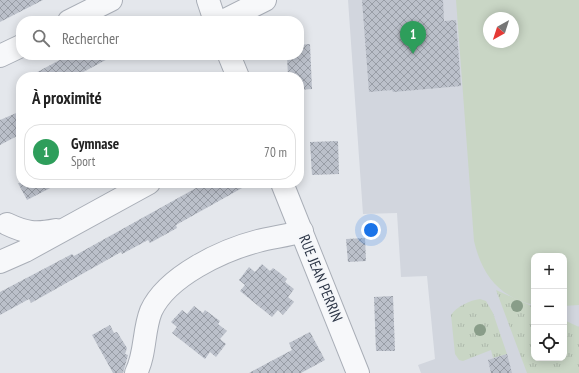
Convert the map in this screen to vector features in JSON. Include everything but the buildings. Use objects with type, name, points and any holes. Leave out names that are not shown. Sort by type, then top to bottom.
[{"type":"street","points":[[79,16],[111,0]]},
{"type":"street","points":[[208,0],[213,16]]},
{"type":"street","points":[[233,16],[265,0]]},
{"type":"street","points":[[0,56],[16,48]]},
{"type":"street","points":[[231,60],[236,72]]},
{"type":"street","points":[[0,262],[25,251],[140,188]]},
{"type":"street","name":"RUE JEAN PERRIN","points":[[284,188],[302,230],[357,373]]},
{"type":"street","points":[[2,223],[28,233],[43,233],[65,228]]},
{"type":"street","points":[[136,373],[143,357],[151,313],[156,301],[173,283],[196,267],[242,246],[302,230]]},
{"type":"shaded area","points":[[348,0],[579,0],[579,373],[421,373],[418,365],[435,359],[427,276],[401,277],[397,213],[363,214]]},
{"type":"green space","points":[[456,0],[579,0],[579,305],[567,306],[567,253],[531,253],[531,304],[511,296],[494,283],[487,274],[477,253],[474,241]]},
{"type":"green space","points":[[496,290],[531,306],[531,361],[567,361],[567,321],[579,327],[579,373],[527,373]]},
{"type":"green space","points":[[480,299],[486,301],[493,313],[507,354],[493,358],[491,350],[463,361],[459,360],[455,354],[451,315],[456,309],[464,304]]},
{"type":"place","name":"Gymnase","points":[[413,54]]}]
